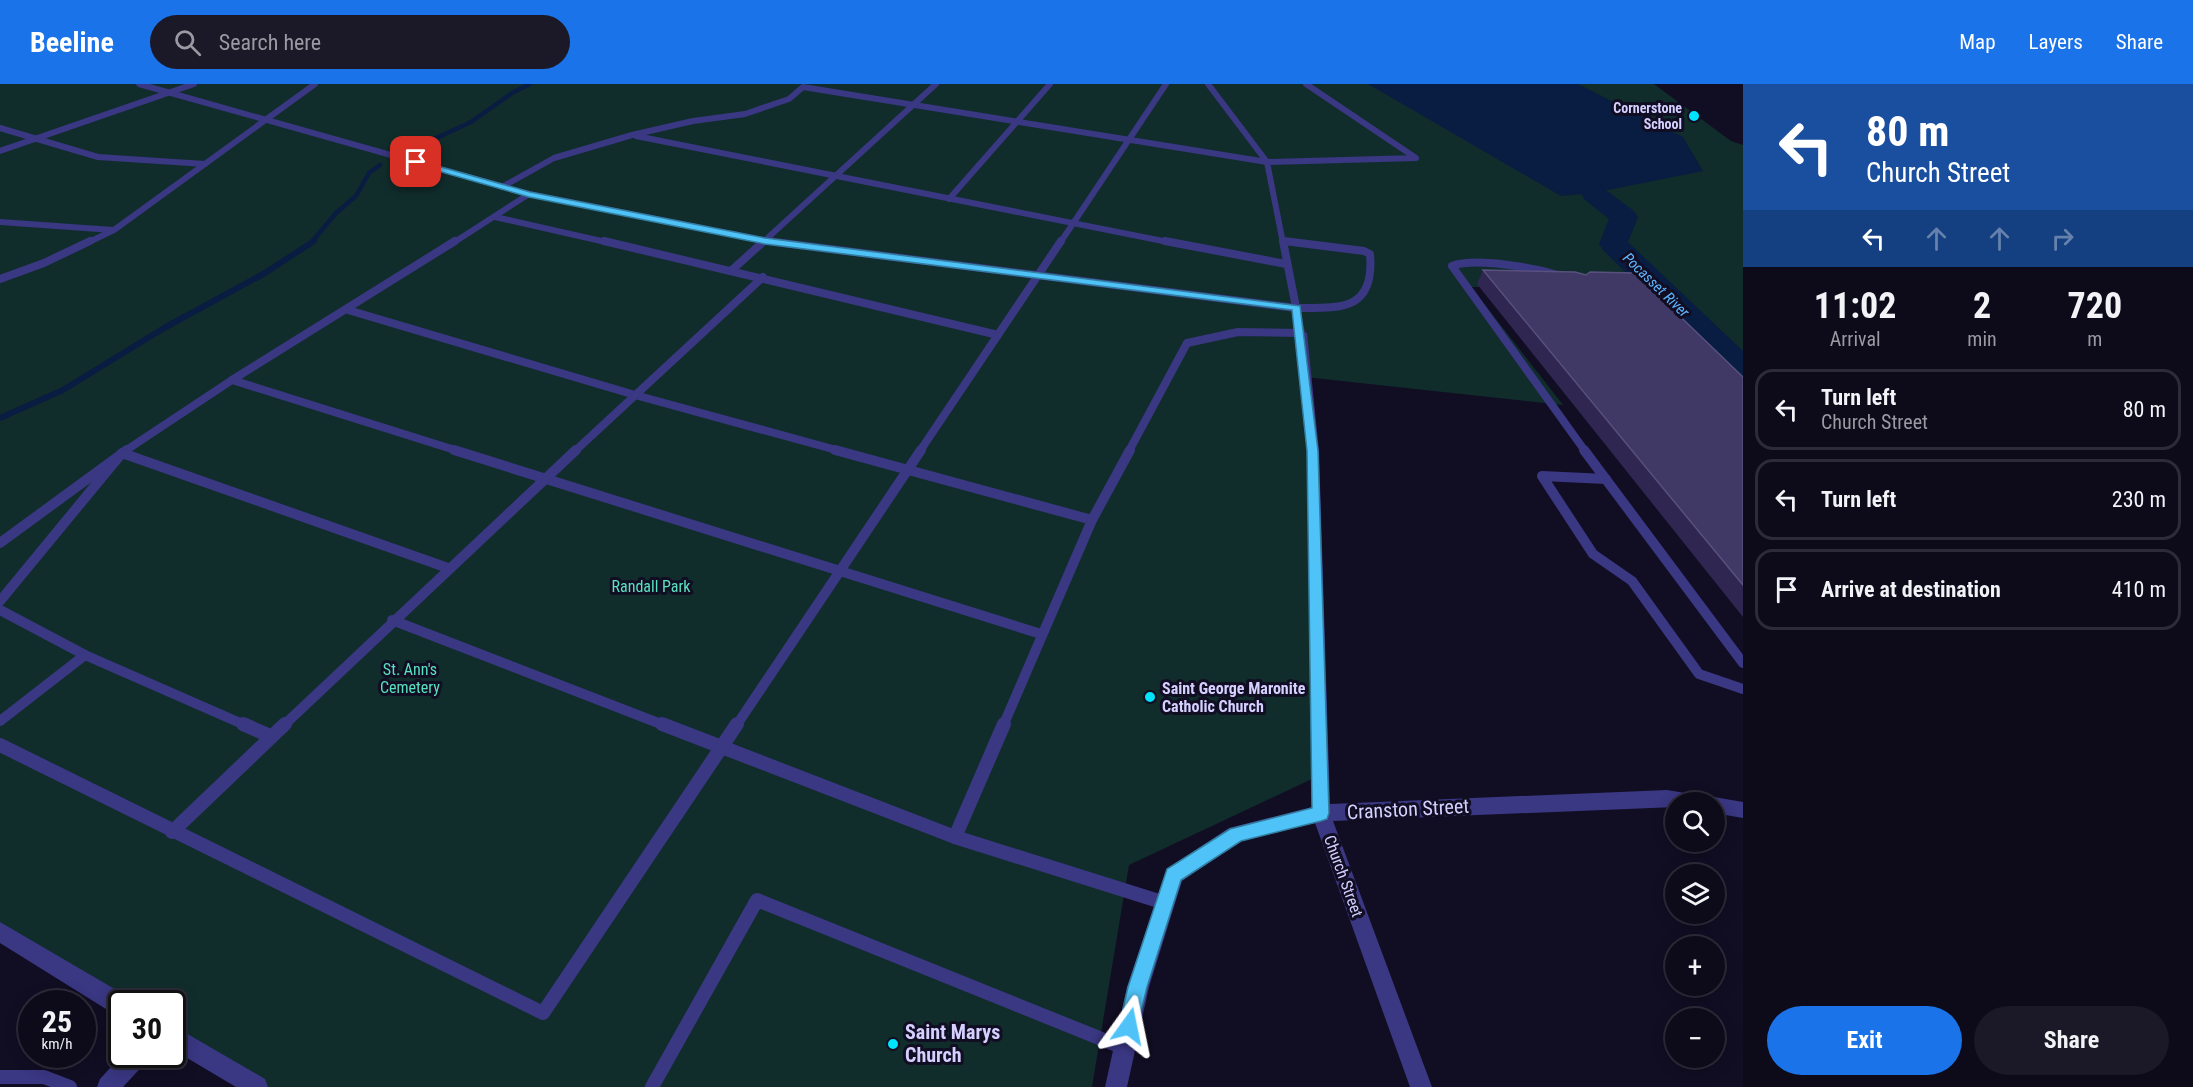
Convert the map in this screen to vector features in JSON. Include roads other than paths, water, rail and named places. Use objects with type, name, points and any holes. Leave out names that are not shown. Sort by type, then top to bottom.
[{"type":"street","name":"Church Street","points":[[1301,333],[1312,451],[1321,813],[1421,1087]]},
{"type":"street","name":"Cranston Street","points":[[1116,1087],[1138,987],[1174,875],[1236,834],[1321,813],[1665,799]]},
{"type":"street","points":[[1725,807],[1743,810]]},
{"type":"street","points":[[0,932],[108,998]]},
{"type":"street","points":[[186,1044],[257,1087]]},
{"type":"street","points":[[108,1087],[125,1068]]},
{"type":"lane","points":[[139,84],[501,187],[765,241],[1296,308],[1327,308],[1350,304],[1364,297],[1370,287],[1373,268],[1370,254],[1337,246],[1282,241]]},
{"type":"lane","points":[[0,151],[194,84]]},
{"type":"lane","points":[[0,279],[44,263],[114,230],[315,84]]},
{"type":"lane","points":[[732,270],[833,175],[936,84]]},
{"type":"lane","points":[[949,199],[1050,84]]},
{"type":"lane","points":[[0,746],[543,1013],[1166,84]]},
{"type":"lane","points":[[955,837],[1092,520],[1187,343],[1238,332],[1301,333],[1266,162],[1208,84]]},
{"type":"lane","points":[[501,187],[554,158],[632,135],[745,114],[789,99],[803,85],[1128,141],[1266,162],[1416,158],[1306,84]]},
{"type":"lane","points":[[0,128],[98,157],[205,164]]},
{"type":"lane","points":[[632,135],[1073,224],[1286,264]]},
{"type":"lane","points":[[0,543],[122,453],[232,380],[348,310],[529,194]]},
{"type":"lane","points":[[495,217],[763,277],[998,335]]},
{"type":"lane","points":[[0,222],[114,230]]},
{"type":"lane","points":[[1566,278],[1544,271],[1511,267],[1460,263],[1452,266],[1743,663]]},
{"type":"lane","points":[[172,832],[392,620],[763,277]]},
{"type":"lane","points":[[348,310],[635,395],[1092,520]]},
{"type":"lane","points":[[232,380],[1041,634]]},
{"type":"lane","points":[[122,453],[448,568]]},
{"type":"lane","points":[[0,601],[122,453]]},
{"type":"lane","points":[[1606,479],[1542,476],[1593,554],[1632,581],[1700,674],[1742,690]]},
{"type":"lane","points":[[0,610],[85,655],[270,736]]},
{"type":"lane","points":[[392,620],[955,837],[1165,903]]},
{"type":"lane","points":[[0,721],[85,655]]},
{"type":"lane","points":[[652,1087],[757,900],[1124,1048]]},
{"type":"lane","points":[[0,1077],[44,1077],[70,1087]]},
{"type":"water","points":[[1368,84],[1578,84],[1683,137],[1703,171],[1593,193],[1561,196]]},
{"type":"waterway","points":[[417,147],[471,122],[512,93],[530,84]]},
{"type":"waterway","name":"Pocasset River","points":[[1464,84],[1535,121],[1567,147],[1593,193],[1624,217],[1613,244],[1743,370]]},
{"type":"waterway","points":[[311,243],[336,213],[356,196],[369,173],[380,165]]},
{"type":"waterway","points":[[0,418],[63,390],[164,328],[265,273],[311,243]]},
{"type":"place","name":"Cornerstone School","points":[[1694,116]]},
{"type":"place","name":"Saint George Maronite Catholic Church","points":[[1150,697]]},
{"type":"place","name":"Saint Marys Church","points":[[893,1044]]},
{"type":"park label","name":"Randall Park","points":[[651,586]]},
{"type":"park label","name":"St. Ann's Cemetery","points":[[410,678]]}]
